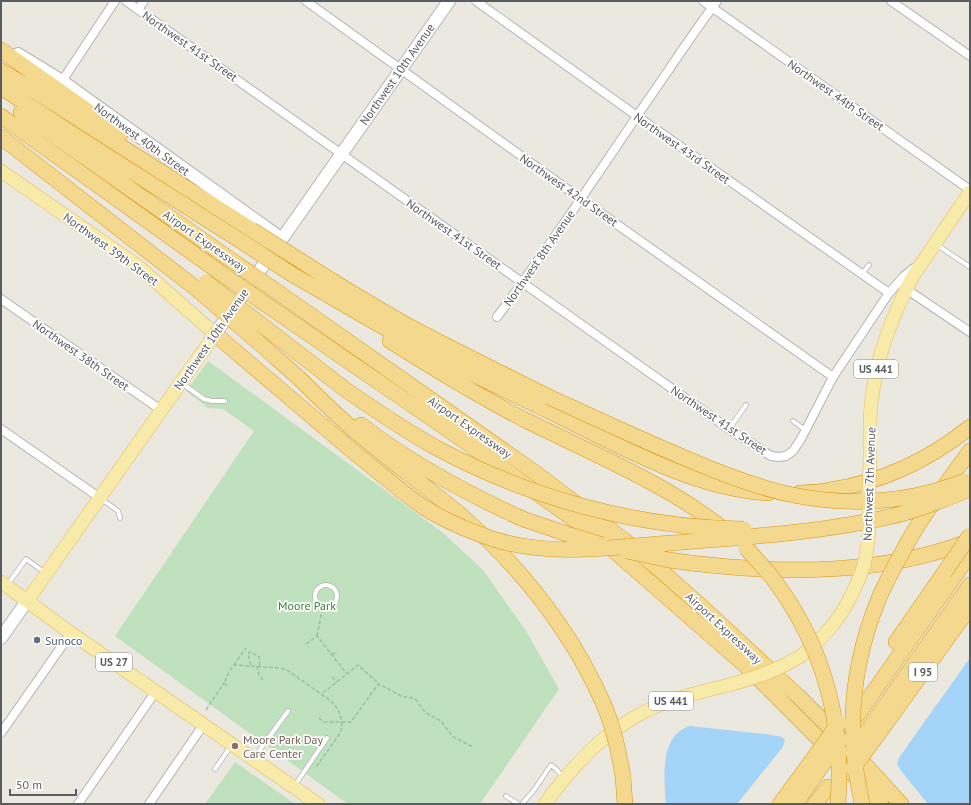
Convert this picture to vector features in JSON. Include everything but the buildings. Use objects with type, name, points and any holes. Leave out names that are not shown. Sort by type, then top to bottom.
[{"type":"highway","points":[[1,50],[121,135],[220,209]]},
{"type":"highway","points":[[1,71],[335,283],[405,323],[549,397],[708,468],[757,485],[793,495],[843,501],[887,500],[911,496],[931,492],[970,479]]},
{"type":"highway","points":[[1,87],[244,243],[293,275],[340,310],[440,373],[522,418],[655,484],[678,497],[718,524],[746,548],[761,564],[784,594],[804,628],[821,667],[831,699],[839,764],[832,797],[815,804]]},
{"type":"highway","name":"Airport Expressway","points":[[1,96],[13,107],[537,474],[625,541],[701,606],[799,697],[846,744],[901,804]]},
{"type":"highway","name":"Airport Expressway","points":[[1,116],[222,274],[463,440],[597,536],[746,666],[881,804]]},
{"type":"highway","points":[[1,137],[140,245],[267,329],[346,390],[374,409],[413,434],[461,461],[514,484],[572,503],[638,518],[669,523],[746,529],[831,528]]},
{"type":"highway","points":[[293,275],[413,343],[601,438],[676,471],[728,487],[755,492],[781,493],[807,493],[848,487],[874,480],[909,466],[938,450],[970,427]]},
{"type":"highway","points":[[202,286],[258,342],[299,378],[336,416],[374,448],[457,512],[504,556],[533,589],[558,624],[588,671],[611,721],[620,757],[625,804]]},
{"type":"highway","points":[[215,334],[412,500],[441,517],[469,530],[490,538],[514,544],[569,550],[787,534],[831,528],[893,516],[920,508],[970,489]]},
{"type":"highway","points":[[299,378],[409,458],[466,491],[486,502],[523,518],[594,543],[646,555],[691,563],[770,570],[804,570],[878,565],[945,550],[970,542]]},
{"type":"highway","points":[[862,804],[856,768],[853,733],[856,678],[862,646],[888,578],[913,533],[935,499],[970,451]]},
{"type":"highway","points":[[795,804],[812,770],[856,699],[970,535]]},
{"type":"highway","points":[[780,804],[812,770],[856,717],[970,554]]},
{"type":"highway","points":[[872,733],[970,585]]},
{"type":"highway","name":"I 95","points":[[832,797],[872,733],[970,607]]},
{"type":"main road","name":"Northwest 39th Street","points":[[1,171],[138,266],[215,334]]},
{"type":"main road","name":"Northwest 7th Avenue","points":[[546,804],[564,778],[579,761],[618,728],[637,716],[677,699],[771,672],[787,664],[800,656],[822,638],[840,617],[860,578],[865,560],[870,524],[870,423],[876,369],[892,322],[906,289],[922,261],[969,196]]},
{"type":"main road","name":"Northwest 10th Avenue","points":[[27,601],[215,334]]},
{"type":"main road","name":"US 27","points":[[4,584],[71,633],[156,690],[318,804]]},
{"type":"street","points":[[62,81],[115,1]]},
{"type":"street","name":"Northwest 41st Street","points":[[126,1],[729,429],[771,456],[786,456]]},
{"type":"street","points":[[138,9],[144,1]]},
{"type":"street","name":"Northwest 42nd Street","points":[[306,1],[400,70],[833,377]]},
{"type":"street","name":"Northwest 10th Avenue","points":[[215,334],[448,1]]},
{"type":"street","name":"Northwest 43rd Street","points":[[476,1],[889,293]]},
{"type":"street","name":"Northwest 44th Street","points":[[703,1],[714,4],[969,196]]},
{"type":"street","points":[[892,1],[970,56]]},
{"type":"street","name":"Northwest 8th Avenue","points":[[498,317],[581,199],[714,4]]},
{"type":"street","name":"Northwest 40th Street","points":[[1,43],[62,81],[282,239]]},
{"type":"street","name":"Northwest 7th Avenue","points":[[786,456],[794,451],[833,377],[889,293],[904,276],[922,261]]},
{"type":"street","points":[[906,289],[970,332]]},
{"type":"street","name":"Northwest 38th Street","points":[[1,299],[161,410]]},
{"type":"street","points":[[1,429],[100,498]]},
{"type":"street","name":"Northwest 10th Avenue","points":[[2,635],[27,601]]},
{"type":"street","points":[[1,733],[71,633]]},
{"type":"street","points":[[78,804],[156,690]]},
{"type":"street","points":[[149,804],[204,724]]},
{"type":"lane","points":[[935,243],[970,267]]},
{"type":"lane","points":[[862,274],[868,265]]},
{"type":"lane","points":[[181,382],[204,399],[212,401],[225,401]]},
{"type":"lane","points":[[729,429],[746,404]]},
{"type":"lane","points":[[793,421],[806,430]]},
{"type":"lane","points":[[100,498],[118,511],[120,518]]},
{"type":"lane","points":[[4,584],[26,559],[47,573]]},
{"type":"lane","points":[[329,586],[336,593],[335,600],[331,605],[323,606],[318,604],[316,601],[315,594],[319,588],[329,586]]},
{"type":"lane","points":[[254,759],[288,711]]},
{"type":"lane","points":[[294,787],[327,738]]},
{"type":"lane","points":[[215,769],[233,744]]},
{"type":"lane","points":[[522,804],[534,790],[551,765],[564,778]]},
{"type":"lane","points":[[506,796],[518,804]]},
{"type":"path","points":[[306,644],[317,636],[323,606]]},
{"type":"path","points":[[317,636],[347,674]]},
{"type":"path","points":[[206,710],[224,683],[229,672],[246,648]]},
{"type":"path","points":[[250,651],[248,654],[251,666]]},
{"type":"path","points":[[332,655],[337,651]]},
{"type":"path","points":[[254,653],[259,657],[260,666]]},
{"type":"path","points":[[234,665],[260,666],[287,670],[322,694],[337,708],[342,728],[316,767]]},
{"type":"path","points":[[322,694],[358,665],[379,684],[401,696],[416,700],[426,713],[441,721],[452,736],[473,747]]},
{"type":"path","points":[[257,666],[258,675],[263,680]]},
{"type":"path","points":[[332,677],[337,682]]},
{"type":"path","points":[[224,683],[227,686]]},
{"type":"path","points":[[319,718],[324,722],[351,722],[379,684]]},
{"type":"green space","name":"Moore Park","points":[[208,361],[442,532],[483,570],[526,631],[559,689],[480,804],[348,804],[115,636],[254,431],[223,409],[208,408],[186,391]]},
{"type":"green space","points":[[235,762],[295,804],[205,804]]},
{"type":"water","points":[[970,658],[970,804],[928,804],[897,764],[899,758]]},
{"type":"water","points":[[690,726],[765,734],[782,737],[785,740],[782,748],[737,804],[666,804],[665,771],[668,748],[673,738],[680,731]]},
{"type":"place","name":"Sunoco","points":[[37,640]]},
{"type":"place","name":"Moore Park Day Care Center","points":[[235,746]]}]
